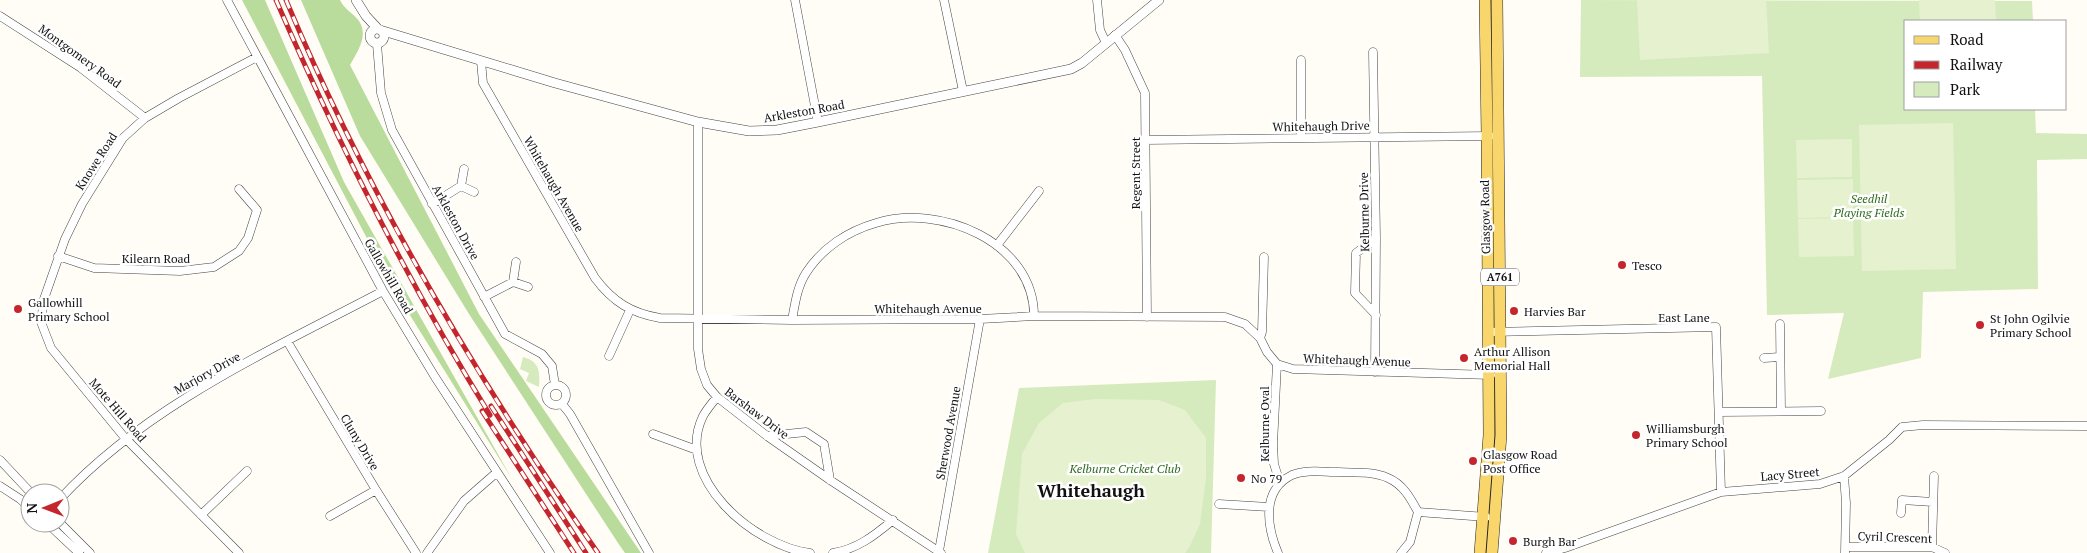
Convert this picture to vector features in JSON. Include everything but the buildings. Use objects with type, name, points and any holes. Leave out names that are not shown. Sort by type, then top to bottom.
[{"type":"main road","name":"Glasgow Road","points":[[1485,0],[1492,136],[1495,375],[1501,435],[1492,553]]},
{"type":"main road","name":"Glasgow Road","points":[[1492,136],[1497,0]]},
{"type":"main road","name":"Glasgow Road","points":[[1480,553],[1495,375]]},
{"type":"street","name":"Gallowhill Road","points":[[227,0],[383,291],[435,377],[550,553]]},
{"type":"street","points":[[356,0],[376,31],[384,36],[380,42],[371,40],[376,31]]},
{"type":"street","points":[[795,0],[818,122]]},
{"type":"street","points":[[944,0],[963,91]]},
{"type":"street","points":[[1097,0],[1100,30],[1106,43]]},
{"type":"street","name":"Arkleston Road","points":[[376,31],[395,33],[408,39],[480,61],[698,122],[750,131],[776,130],[1071,69],[1159,0]]},
{"type":"street","name":"Montgomery Road","points":[[0,16],[81,68],[145,118]]},
{"type":"street","name":"Regent Street","points":[[1115,35],[1145,93],[1147,317]]},
{"type":"street","name":"Arkleston Road","points":[[380,42],[408,39]]},
{"type":"street","name":"Arkleston Drive","points":[[380,42],[381,93],[392,130],[505,334],[542,354],[552,366],[555,385]]},
{"type":"street","name":"Kelburne Drive","points":[[1373,52],[1376,238],[1375,372]]},
{"type":"street","name":"Knowe Road","points":[[58,256],[82,204],[123,138],[145,118],[257,57]]},
{"type":"street","points":[[1301,60],[1301,138]]},
{"type":"street","name":"Whitehaugh Avenue","points":[[480,61],[483,83],[595,278],[606,292],[630,310],[660,318],[697,319],[980,319],[1034,316],[1224,317],[1244,324],[1260,338],[1267,352],[1277,364],[1293,369],[1495,375]]},
{"type":"street","name":"Barshaw Drive","points":[[698,122],[698,350],[701,369],[707,386],[716,397],[766,436],[940,552]]},
{"type":"street","name":"Whitehaugh Drive","points":[[1145,140],[1492,136]]},
{"type":"street","points":[[432,204],[461,186],[464,169]]},
{"type":"street","points":[[461,186],[474,192]]},
{"type":"street","name":"Kilearn Road","points":[[58,256],[94,268],[180,271],[214,267],[239,251],[248,238],[257,210],[239,189]]},
{"type":"street","points":[[998,244],[1038,191]]},
{"type":"street","points":[[792,320],[796,297],[805,274],[827,248],[841,238],[877,222],[901,219],[927,219],[960,225],[998,244],[1023,275],[1033,298],[1034,316]]},
{"type":"street","points":[[1376,238],[1356,253],[1355,293],[1376,315]]},
{"type":"street","name":"Mote Hill Road","points":[[58,256],[44,299],[41,322],[51,348],[125,438],[239,553]]},
{"type":"street","points":[[1260,338],[1262,332],[1264,257]]},
{"type":"street","points":[[513,282],[516,262]]},
{"type":"street","points":[[484,297],[513,282],[528,287]]},
{"type":"street","name":"Marjory Drive","points":[[70,488],[125,438],[174,405],[287,341],[383,291]]},
{"type":"street","points":[[609,356],[630,310]]},
{"type":"street","name":"Sherwood Avenue","points":[[940,552],[980,319]]},
{"type":"street","points":[[1780,324],[1781,411]]},
{"type":"street","name":"East Lane","points":[[1495,332],[1716,327],[1721,492]]},
{"type":"street","name":"Cluny Drive","points":[[287,341],[416,553]]},
{"type":"street","points":[[1764,358],[1780,357]]},
{"type":"street","name":"Kelburne Oval","points":[[1277,364],[1273,444],[1274,464],[1280,483]]},
{"type":"street","points":[[555,385],[562,386],[566,392],[566,399],[562,404],[552,405],[548,400],[547,391],[555,385]]},
{"type":"street","points":[[716,397],[703,417],[697,450],[705,478],[712,490],[742,523],[777,544],[810,553]]},
{"type":"street","points":[[562,404],[570,414],[650,553]]},
{"type":"street","points":[[1719,412],[1821,411]]},
{"type":"street","name":"Lacy Street","points":[[1546,553],[1565,550],[1721,492],[1820,484],[1844,476],[1890,440],[1902,427],[1923,425],[2087,426]]},
{"type":"street","points":[[766,436],[806,432],[824,444],[830,480]]},
{"type":"street","points":[[653,434],[697,450]]},
{"type":"street","points":[[0,460],[22,483]]},
{"type":"street","points":[[201,515],[248,471]]},
{"type":"street","points":[[427,553],[464,501],[496,472]]},
{"type":"street","points":[[1278,553],[1270,523],[1269,507],[1273,493],[1280,483],[1294,474],[1311,472],[1369,473],[1389,478],[1406,491],[1418,512],[1410,542],[1401,553]]},
{"type":"street","points":[[1844,476],[1846,503],[1845,550]]},
{"type":"street","points":[[1932,547],[1934,476]]},
{"type":"street","points":[[0,486],[20,499]]},
{"type":"street","points":[[330,516],[376,490]]},
{"type":"street","points":[[1901,513],[1902,500],[1933,502]]},
{"type":"street","points":[[1219,504],[1269,507]]},
{"type":"street","points":[[1418,512],[1495,517]]},
{"type":"street","points":[[833,553],[855,548],[873,537],[892,520]]},
{"type":"street","points":[[57,533],[77,552]]},
{"type":"street","points":[[70,533],[90,553]]},
{"type":"street","name":"Cyril Crescent","points":[[1845,550],[1932,547],[1945,553]]},
{"type":"green space","points":[[242,0],[265,0],[344,182],[512,479],[393,288]]},
{"type":"green space","points":[[301,0],[340,0],[359,21],[363,32],[361,44],[350,65],[479,314],[641,553],[625,553],[469,314],[360,136]]},
{"type":"green space","name":"Seedhil Playing Fields","points":[[1581,0],[2032,1],[2033,20],[1904,20],[1904,110],[2035,110],[2036,133],[2087,134],[2087,159],[2037,160],[2038,289],[1923,292],[1921,358],[1828,379],[1844,313],[1767,315],[1762,76],[1580,77]]},
{"type":"green space","points":[[1637,0],[1766,0],[1769,53],[1640,60]]},
{"type":"green space","points":[[1919,0],[1995,0],[1996,20],[1920,20]]},
{"type":"green space","points":[[1953,123],[1956,269],[1862,271],[1859,125]]},
{"type":"green space","points":[[1852,139],[1852,177],[1797,178],[1796,140]]},
{"type":"green space","points":[[1853,179],[1853,217],[1798,218],[1797,180]]},
{"type":"green space","points":[[1853,218],[1854,256],[1799,257],[1798,219]]},
{"type":"green space","points":[[523,357],[536,364],[539,387],[526,381],[529,373],[520,369]]},
{"type":"green space","name":"Kelburne Cricket Club","points":[[1216,380],[1211,553],[988,553],[1019,388]]},
{"type":"green space","name":"Kelburne Cricket Club","points":[[1095,399],[1159,400],[1185,410],[1206,438],[1206,478],[1200,524],[1185,553],[1025,553],[1016,534],[1022,454],[1039,423],[1063,403]]},
{"type":"railway","points":[[276,0],[349,159],[431,314],[490,415]]},
{"type":"railway","points":[[286,0],[352,145],[427,285],[510,421],[598,553]]},
{"type":"railway","points":[[491,406],[586,553]]},
{"type":"railway","points":[[482,411],[574,553]]},
{"type":"place","name":"Tesco","points":[[1622,265]]},
{"type":"place","name":"Gallowhill Primary School","points":[[18,309]]},
{"type":"place","name":"Harvies Bar","points":[[1514,311]]},
{"type":"place","name":"St John Ogilvie Primary School","points":[[1980,325]]},
{"type":"place","name":"Arthur Allison Memorial Hall","points":[[1464,358]]},
{"type":"place","name":"Williamsburgh Primary School","points":[[1636,435]]},
{"type":"place","name":"Glasgow Road Post Office","points":[[1473,461]]},
{"type":"place","name":"No 79","points":[[1241,478]]},
{"type":"place","name":"Burgh Bar","points":[[1513,541]]},
{"type":"district","name":"Whitehaugh","points":[[1091,490]]}]
